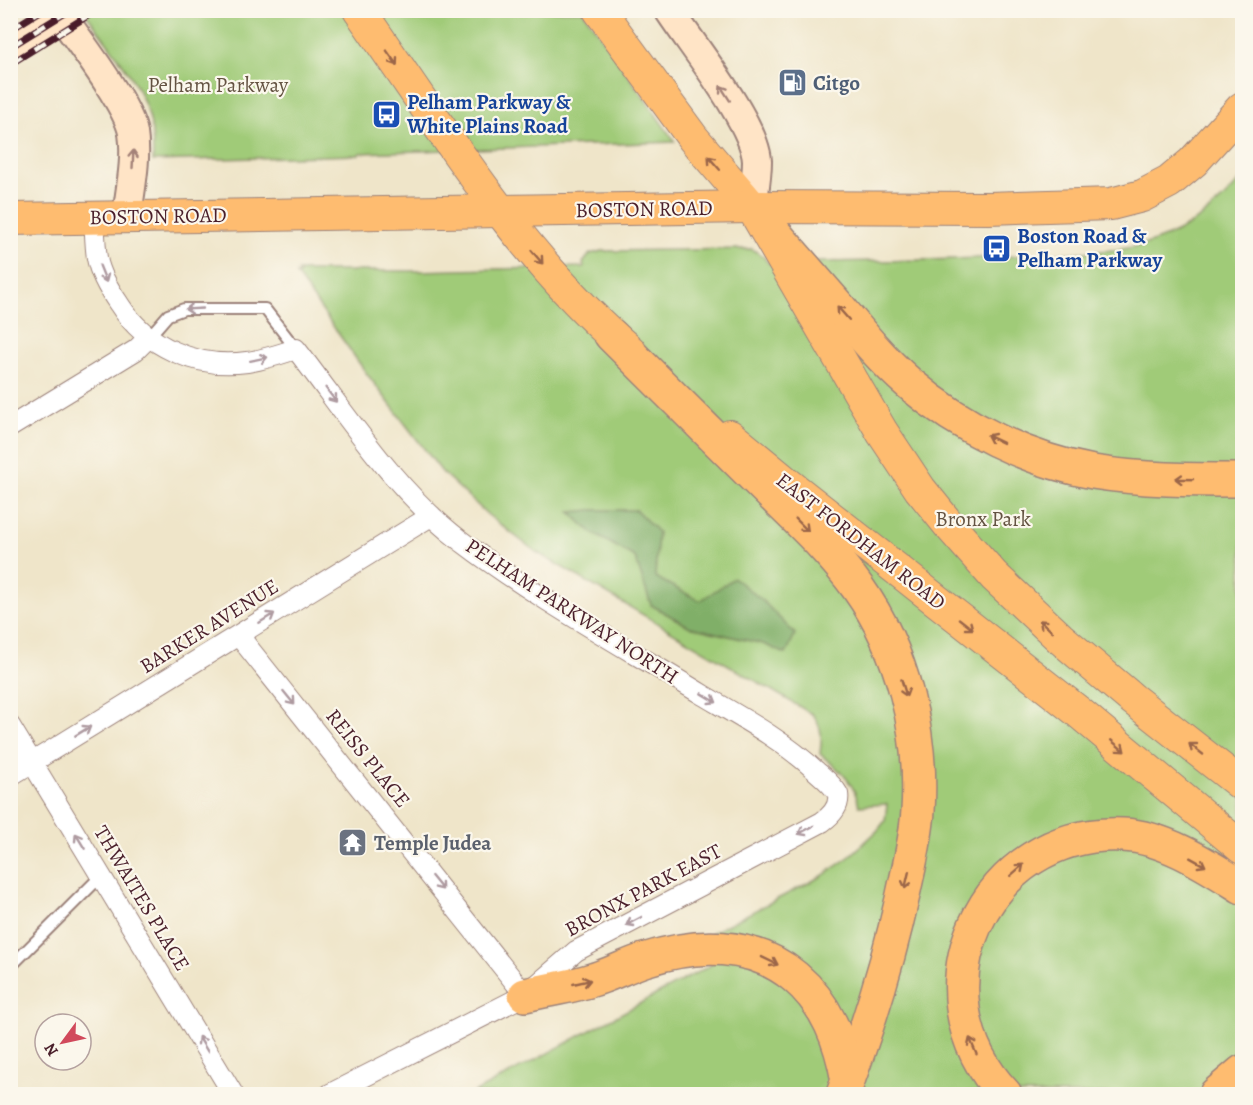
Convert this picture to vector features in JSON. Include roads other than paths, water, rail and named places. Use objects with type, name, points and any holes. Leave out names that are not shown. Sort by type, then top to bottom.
[{"type":"highway","points":[[752,207],[871,346],[895,370],[932,402],[982,432],[1023,452],[1091,471],[1137,477],[1242,480]]},
{"type":"highway","points":[[611,335],[810,533],[845,571],[871,608],[899,669],[914,724],[917,753],[918,810],[915,839],[886,965],[845,1088]]},
{"type":"highway","points":[[1005,1095],[993,1083],[972,1045],[965,1025],[961,985],[967,945],[974,926],[995,891],[1020,866],[1053,847],[1069,841],[1088,836],[1125,835],[1144,838],[1178,851],[1242,887]]},
{"type":"highway","points":[[525,995],[600,978],[672,952],[715,947],[748,952],[776,963],[813,994],[838,1039],[845,1088]]},
{"type":"highway","points":[[1216,1095],[1242,1072]]},
{"type":"main road","points":[[359,10],[502,211]]},
{"type":"main road","points":[[599,10],[693,138],[752,207],[882,432],[920,489],[994,576],[1060,638],[1130,697],[1242,785]]},
{"type":"main road","name":"BOSTON ROAD","points":[[10,219],[752,207],[989,208],[1095,205],[1128,201],[1156,190],[1182,173],[1242,108]]},
{"type":"main road","name":"EAST FORDHAM ROAD","points":[[502,211],[556,280],[611,335],[787,483],[1076,711],[1242,848]]},
{"type":"street","points":[[10,46],[62,12],[123,107],[132,130],[132,171],[127,217]]},
{"type":"street","points":[[673,12],[726,93],[748,134],[757,160],[752,207]]},
{"type":"street","points":[[94,217],[97,259],[102,274],[127,317],[148,338],[178,354],[219,362],[245,362],[296,349]]},
{"type":"street","points":[[10,427],[136,350],[148,338]]},
{"type":"street","name":"PELHAM PARKWAY NORTH","points":[[296,349],[378,456],[431,516],[468,547],[528,588],[783,743],[835,789]]},
{"type":"street","name":"BARKER AVENUE","points":[[10,776],[431,516]]},
{"type":"street","name":"REISS PLACE","points":[[239,636],[525,995]]},
{"type":"street","name":"THWAITES PLACE","points":[[10,726],[233,1095]]},
{"type":"street","name":"BRONX PARK EAST","points":[[330,1095],[525,995],[576,951],[822,822],[837,806],[839,800],[835,789]]},
{"type":"lane","points":[[148,338],[168,315],[184,309],[265,309],[296,349]]},
{"type":"lane","points":[[10,967],[101,876]]},
{"type":"railway","points":[[10,30],[42,10]]},
{"type":"railway","points":[[10,47],[70,10]]},
{"type":"railway","points":[[10,64],[97,10]]},
{"type":"place","name":"Citgo","points":[[792,83]]},
{"type":"place","name":"Pelham Parkway & White Plains Road","points":[[386,114]]},
{"type":"place","name":"Boston Road & Pelham Parkway","points":[[996,248]]},
{"type":"place","name":"Temple Judea","points":[[353,843]]},
{"type":"park label","name":"Pelham Parkway","points":[[218,85]]},
{"type":"park label","name":"Bronx Park","points":[[983,519]]}]
